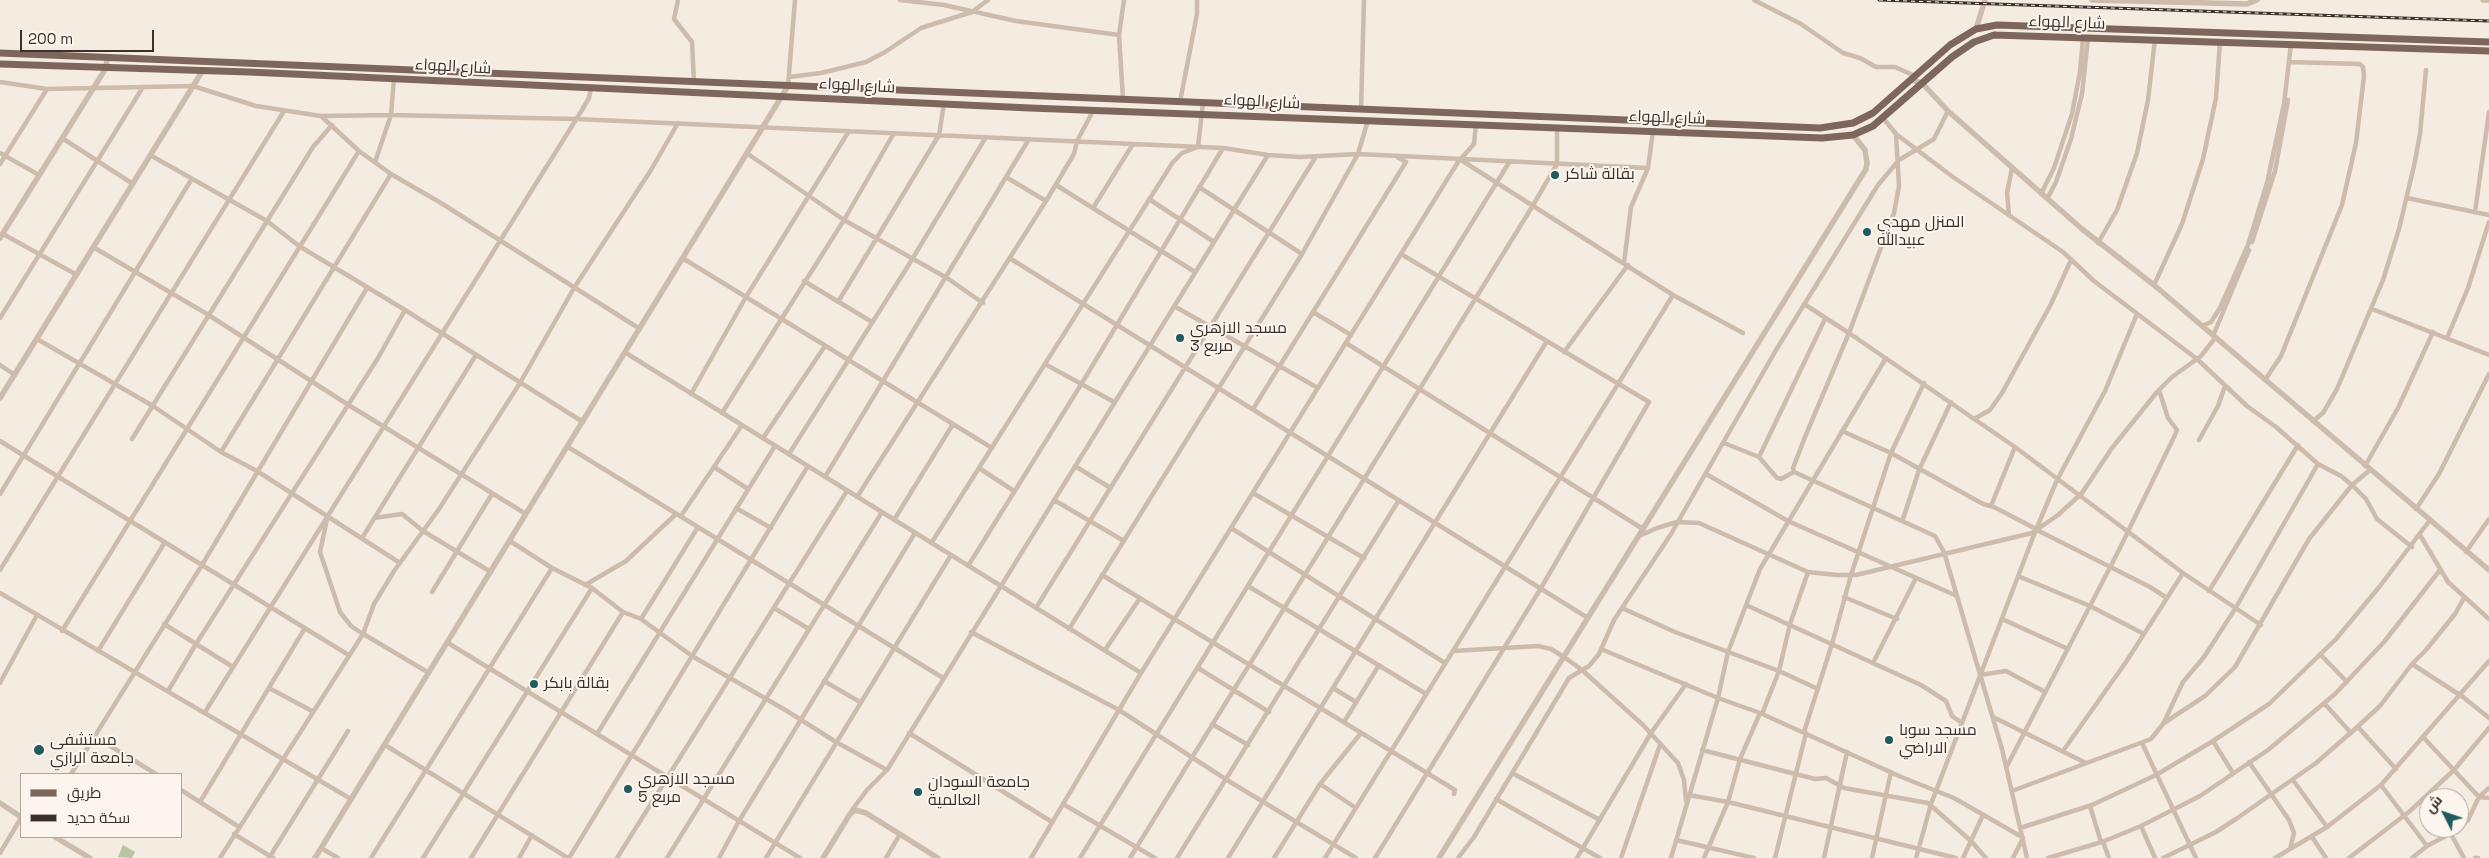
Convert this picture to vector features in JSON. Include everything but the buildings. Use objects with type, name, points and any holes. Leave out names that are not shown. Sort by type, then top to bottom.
[{"type":"main road","name":"شارع الهواء","points":[[0,53],[1361,110],[1837,127],[1853,123],[1874,113],[1950,45],[1976,29],[1997,25],[2025,24],[2489,42]]},
{"type":"main road","name":"شارع الهواء","points":[[0,64],[202,70],[944,104],[1822,138],[1853,135],[1884,119],[1959,51],[1974,42],[1994,35],[2489,51]]},
{"type":"street","points":[[678,0],[674,19],[692,42],[694,82]]},
{"type":"street","points":[[315,858],[684,259],[763,127],[784,96],[788,86],[796,0]]},
{"type":"street","points":[[900,0],[944,4],[1016,21],[1119,35]]},
{"type":"street","points":[[789,77],[821,73],[866,62],[921,28],[972,12],[988,0]]},
{"type":"street","points":[[1123,99],[1119,35],[1124,0]]},
{"type":"street","points":[[1180,102],[1197,14],[1197,0]]},
{"type":"street","points":[[1361,110],[1364,0]]},
{"type":"street","points":[[1754,0],[1800,24],[1844,53],[1860,58],[1876,67],[1895,67],[1922,83],[1948,111],[2098,243],[2154,285],[2364,466],[2489,570]]},
{"type":"street","points":[[1976,29],[1986,0]]},
{"type":"street","points":[[2092,0],[2247,4],[2257,0]]},
{"type":"street","points":[[2483,0],[2489,0]]},
{"type":"street","points":[[2041,194],[2054,168],[2072,114],[2085,38]]},
{"type":"street","points":[[2047,199],[2058,176],[2071,138],[2082,94],[2085,38]]},
{"type":"street","points":[[2098,243],[2117,210],[2137,153],[2149,94],[2155,39]]},
{"type":"street","points":[[2154,285],[2182,224],[2203,159],[2216,98],[2220,42]]},
{"type":"street","points":[[2202,326],[2211,322],[2220,308],[2248,245],[2267,183],[2284,104],[2291,44]]},
{"type":"street","points":[[77,275],[40,254],[1,236],[106,68],[107,58]]},
{"type":"street","points":[[1639,536],[1677,522],[1699,523],[1808,572],[1820,575],[1851,575],[2036,530],[2058,515],[2080,494],[2108,453],[2159,390],[2172,377],[2197,359],[2214,337],[2238,280],[2275,171],[2286,116],[2291,72],[2289,63]]},
{"type":"street","points":[[2265,380],[2281,356],[2342,205],[2356,143],[2364,76],[2360,64],[2289,63]]},
{"type":"street","points":[[0,398],[202,70]]},
{"type":"street","points":[[2313,421],[2323,413],[2337,389],[2341,375],[2384,280],[2406,198],[2420,134],[2426,70]]},
{"type":"street","points":[[375,162],[391,115],[394,78]]},
{"type":"street","points":[[0,82],[47,89],[193,86],[256,106],[321,116],[391,115],[576,119],[1198,146],[1268,155],[1315,158],[1358,154],[1648,168]]},
{"type":"street","points":[[0,318],[143,87]]},
{"type":"street","points":[[206,712],[589,98],[591,88]]},
{"type":"street","points":[[0,164],[47,89]]},
{"type":"street","points":[[1198,146],[1200,113],[1203,103]]},
{"type":"street","points":[[838,302],[939,135],[944,104]]},
{"type":"street","points":[[858,497],[1011,259],[1074,154],[1077,141],[1094,110]]},
{"type":"street","points":[[0,570],[284,111]]},
{"type":"street","points":[[1458,858],[1474,837],[1569,678],[1589,666],[1601,648],[1614,620],[1677,522],[1804,304],[1878,186],[1899,160],[1918,148],[1924,147],[1934,139],[1948,111]]},
{"type":"street","points":[[2474,212],[2489,112]]},
{"type":"street","points":[[321,116],[359,151],[391,174],[500,240],[640,329]]},
{"type":"street","points":[[1884,119],[1896,134],[1918,148],[1953,177],[2041,235],[2094,281],[2197,359],[2225,386],[2298,445],[2318,464],[2341,476],[2352,485],[2366,499],[2377,520],[2412,547]]},
{"type":"street","points":[[1069,628],[1302,254],[1358,154],[1368,120]]},
{"type":"street","points":[[221,858],[239,826],[284,759],[312,711],[362,634],[374,604],[520,383],[574,288],[651,170],[678,123]]},
{"type":"street","points":[[1031,858],[1141,673],[1290,432],[1460,159],[1474,144],[1476,124]]},
{"type":"street","points":[[132,439],[313,147],[332,125]]},
{"type":"street","points":[[1130,858],[1532,207],[1557,164],[1558,128]]},
{"type":"street","points":[[691,394],[746,297],[849,131]]},
{"type":"street","points":[[1564,352],[1626,264],[1630,207],[1648,168],[1653,131]]},
{"type":"street","points":[[722,413],[844,220],[894,133]]},
{"type":"street","points":[[1724,443],[1759,457],[1777,478],[1782,479],[1794,472],[1805,437],[1849,333],[1894,213],[1899,186],[1896,134]]},
{"type":"street","points":[[1439,858],[1866,169],[1865,150],[1853,135]]},
{"type":"street","points":[[789,454],[912,260],[986,137]]},
{"type":"street","points":[[62,138],[133,184]]},
{"type":"street","points":[[825,477],[947,278],[1028,139]]},
{"type":"street","points":[[1093,208],[1133,144]]},
{"type":"street","points":[[932,542],[1173,162],[1182,153],[1198,146]]},
{"type":"street","points":[[968,566],[1082,383],[1160,250],[1223,148]]},
{"type":"street","points":[[62,631],[359,151]]},
{"type":"street","points":[[0,153],[39,175]]},
{"type":"street","points":[[748,154],[809,198],[912,260],[947,278],[983,303]]},
{"type":"street","points":[[150,155],[267,222],[299,246],[443,333],[583,422]]},
{"type":"street","points":[[823,858],[867,790],[887,770],[1268,155]]},
{"type":"street","points":[[1253,409],[1406,162],[1396,156]]},
{"type":"street","points":[[1036,608],[1267,231],[1315,158]]},
{"type":"street","points":[[1460,159],[1532,207],[1673,295],[1743,333]]},
{"type":"street","points":[[1080,858],[1510,162]]},
{"type":"street","points":[[2009,215],[2007,193],[2012,168]]},
{"type":"street","points":[[221,452],[391,174]]},
{"type":"street","points":[[1006,176],[1046,201]]},
{"type":"street","points":[[0,494],[191,180]]},
{"type":"street","points":[[1056,184],[1195,272]]},
{"type":"street","points":[[1199,187],[1302,254]]},
{"type":"street","points":[[2406,198],[2489,216]]},
{"type":"street","points":[[1149,199],[1214,242]]},
{"type":"street","points":[[2448,338],[2468,288],[2489,222]]},
{"type":"street","points":[[94,247],[208,315],[313,380],[347,404],[526,514]]},
{"type":"street","points":[[1375,858],[1541,588],[1649,402],[1401,254]]},
{"type":"street","points":[[684,259],[992,448]]},
{"type":"street","points":[[1011,259],[1588,618]]},
{"type":"street","points":[[1974,419],[1990,410],[2002,394],[2051,304],[2071,260]]},
{"type":"street","points":[[804,281],[872,322]]},
{"type":"street","points":[[72,773],[202,565],[367,288]]},
{"type":"street","points":[[1325,858],[1673,295]]},
{"type":"street","points":[[1804,304],[1924,383],[2015,447],[2057,480],[2080,494],[2183,573],[2235,609],[2261,624]]},
{"type":"street","points":[[1174,306],[1318,388]]},
{"type":"street","points":[[2372,309],[2489,355]]},
{"type":"street","points":[[168,691],[233,584],[378,358],[405,310]]},
{"type":"street","points":[[1313,312],[1351,335]]},
{"type":"street","points":[[1916,858],[1931,804],[2036,530],[2057,480],[2105,391],[2136,314]]},
{"type":"street","points":[[1759,457],[1825,319]]},
{"type":"street","points":[[2364,466],[2398,408],[2433,332]]},
{"type":"street","points":[[37,339],[153,406],[221,452],[257,471],[400,563]]},
{"type":"street","points":[[1228,858],[1547,341]]},
{"type":"street","points":[[1346,343],[1643,529]]},
{"type":"street","points":[[763,438],[825,346]]},
{"type":"street","points":[[626,353],[1141,673]]},
{"type":"street","points":[[362,538],[476,355]]},
{"type":"street","points":[[1671,858],[1718,698],[1728,652],[1746,605],[1768,554],[1886,358]]},
{"type":"street","points":[[1045,364],[1114,402]]},
{"type":"street","points":[[0,365],[15,375]]},
{"type":"street","points":[[2416,509],[2439,474],[2489,374]]},
{"type":"street","points":[[1775,858],[1794,772],[1844,597],[1891,453],[1924,383]]},
{"type":"street","points":[[2199,440],[2218,406],[2225,386]]},
{"type":"street","points":[[2006,767],[2129,532],[2177,430],[2168,418],[2159,390]]},
{"type":"street","points":[[1902,520],[1919,470],[1951,402]]},
{"type":"street","points":[[894,520],[953,424]]},
{"type":"street","points":[[681,516],[742,425]]},
{"type":"street","points":[[1842,431],[1891,453],[1919,470],[2150,587],[2167,598]]},
{"type":"street","points":[[0,441],[348,654]]},
{"type":"street","points":[[2209,590],[2298,445]]},
{"type":"street","points":[[597,734],[775,446]]},
{"type":"street","points":[[568,447],[943,678]]},
{"type":"street","points":[[1991,506],[2015,447]]},
{"type":"street","points":[[2012,791],[2150,740],[2163,724],[2183,682],[2204,657],[2235,609],[2318,464]]},
{"type":"street","points":[[385,745],[568,858],[808,466]]},
{"type":"street","points":[[1075,466],[1109,487]]},
{"type":"street","points":[[714,467],[748,490]]},
{"type":"street","points":[[979,468],[1014,491]]},
{"type":"street","points":[[2163,724],[2205,696],[2235,667],[2309,539],[2352,485],[2370,470]]},
{"type":"street","points":[[1794,472],[1935,536],[1944,552],[1993,717],[2027,858]]},
{"type":"street","points":[[1706,474],[1788,521],[1957,596]]},
{"type":"street","points":[[617,858],[847,491]]},
{"type":"street","points":[[1253,493],[1364,558]]},
{"type":"street","points":[[432,592],[492,494]]},
{"type":"street","points":[[1054,500],[1124,541]]},
{"type":"street","points":[[1177,858],[1399,500]]},
{"type":"street","points":[[736,508],[771,528]]},
{"type":"street","points":[[667,858],[882,512]]},
{"type":"street","points":[[374,518],[402,514],[423,531],[491,572]]},
{"type":"street","points":[[585,585],[626,561],[676,514]]},
{"type":"street","points":[[328,516],[320,552],[340,612],[351,626],[362,634],[429,673]]},
{"type":"street","points":[[2466,552],[2489,519]]},
{"type":"street","points":[[2020,828],[2090,806],[2156,775],[2213,741],[2269,704],[2336,639],[2412,547],[2430,520]]},
{"type":"street","points":[[641,619],[698,527]]},
{"type":"street","points":[[1231,528],[1445,663]]},
{"type":"street","points":[[719,858],[738,821],[915,533]]},
{"type":"street","points":[[2420,535],[2440,570],[2464,598],[2489,619]]},
{"type":"street","points":[[510,541],[552,568],[592,588],[623,612],[641,619],[692,656],[836,742],[887,770]]},
{"type":"street","points":[[98,651],[165,542]]},
{"type":"street","points":[[766,858],[950,555]]},
{"type":"street","points":[[371,858],[552,568]]},
{"type":"street","points":[[2048,858],[2102,842],[2141,826],[2200,796],[2249,762],[2324,703],[2347,682],[2384,642],[2440,570]]},
{"type":"street","points":[[1704,858],[1728,802],[1740,759],[1779,671],[1790,624],[1808,572]]},
{"type":"street","points":[[2063,751],[2144,634],[2183,573]]},
{"type":"street","points":[[1102,575],[1455,790],[1454,794]]},
{"type":"street","points":[[2018,576],[2090,606],[2144,634]]},
{"type":"street","points":[[1873,663],[1897,619],[1916,578]]},
{"type":"street","points":[[1248,586],[1426,694]]},
{"type":"street","points":[[423,858],[592,588]]},
{"type":"street","points":[[0,593],[62,631],[206,712],[351,799]]},
{"type":"street","points":[[1844,597],[1897,619]]},
{"type":"street","points":[[1105,650],[1140,598]]},
{"type":"street","points":[[2162,858],[2216,832],[2272,795],[2358,727],[2380,706],[2412,664],[2442,631],[2464,598]]},
{"type":"street","points":[[1746,605],[1921,686],[1946,701],[1952,716],[1962,723]]},
{"type":"street","points":[[774,608],[809,629]]},
{"type":"street","points":[[1622,608],[1675,632],[1779,671],[1818,689]]},
{"type":"street","points":[[474,857],[623,612]]},
{"type":"street","points":[[0,683],[37,616]]},
{"type":"street","points":[[2002,618],[2068,649]]},
{"type":"street","points":[[164,624],[233,667]]},
{"type":"street","points":[[200,802],[305,628]]},
{"type":"street","points":[[971,632],[1119,710],[1227,780],[1356,858]]},
{"type":"street","points":[[448,643],[800,858]]},
{"type":"street","points":[[1453,651],[1504,647],[1543,647],[1564,657],[1582,670],[1651,733],[1678,763],[1684,780],[1687,804]]},
{"type":"street","points":[[1601,648],[1718,698],[1761,713],[1891,772],[1954,798],[2022,837]]},
{"type":"street","points":[[2320,654],[2347,682]]},
{"type":"street","points":[[2275,858],[2327,827],[2381,785],[2489,661]]},
{"type":"street","points":[[2412,664],[2459,694],[2489,718]]},
{"type":"street","points":[[1344,722],[1379,665]]},
{"type":"street","points":[[1198,668],[1268,712]]},
{"type":"street","points":[[1980,675],[2006,670],[2045,692]]},
{"type":"street","points":[[824,682],[860,702]]},
{"type":"street","points":[[1577,858],[1651,733],[1686,684]]},
{"type":"street","points":[[269,688],[312,711]]},
{"type":"street","points":[[1333,688],[1356,702]]},
{"type":"street","points":[[2324,703],[2351,733]]},
{"type":"street","points":[[1993,717],[2086,763]]},
{"type":"street","points":[[1212,724],[1248,745]]},
{"type":"street","points":[[2358,727],[2396,769]]},
{"type":"street","points":[[2349,858],[2403,817],[2454,770],[2489,728]]},
{"type":"street","points":[[234,834],[270,857],[348,731]]},
{"type":"street","points":[[909,732],[1052,822]]},
{"type":"street","points":[[1274,858],[1320,784],[1361,733]]},
{"type":"street","points":[[94,736],[154,773]]},
{"type":"street","points":[[2423,737],[2480,797],[2489,798]]},
{"type":"street","points":[[2213,741],[2233,773]]},
{"type":"street","points":[[2142,743],[2196,858]]},
{"type":"street","points":[[1622,858],[1660,745]]},
{"type":"street","points":[[1702,750],[1794,772],[1815,779],[1826,778],[1844,788],[1931,804],[1972,841],[1986,858]]},
{"type":"street","points":[[1824,858],[1838,784],[1847,752]]},
{"type":"street","points":[[2249,762],[2289,820],[2294,833],[2290,849]]},
{"type":"street","points":[[1872,858],[1891,772]]},
{"type":"street","points":[[1512,773],[1600,820]]},
{"type":"street","points":[[2293,780],[2327,827]]},
{"type":"street","points":[[1320,784],[1356,808]]},
{"type":"street","points":[[2381,785],[2403,817],[2427,846]]},
{"type":"street","points":[[2469,818],[2480,797],[2489,788]]},
{"type":"street","points":[[182,791],[239,826]]},
{"type":"street","points":[[1689,795],[1728,802],[1956,858]]},
{"type":"street","points":[[1496,799],[1600,858]]},
{"type":"street","points":[[0,803],[20,816]]},
{"type":"street","points":[[1063,804],[1155,858]]},
{"type":"street","points":[[2090,806],[2109,858]]},
{"type":"street","points":[[850,814],[855,810],[866,813],[934,857]]},
{"type":"street","points":[[1963,858],[1984,815]]},
{"type":"street","points":[[0,853],[20,819]]},
{"type":"street","points":[[2141,826],[2155,858]]},
{"type":"street","points":[[886,858],[900,834]]},
{"type":"street","points":[[518,858],[532,835]]},
{"type":"street","points":[[2013,858],[2022,837]]},
{"type":"street","points":[[2312,837],[2326,858]]},
{"type":"street","points":[[57,838],[90,858]]},
{"type":"street","points":[[2412,858],[2427,846],[2443,838]]},
{"type":"street","points":[[2453,838],[2464,858]]},
{"type":"street","points":[[1676,840],[1754,858]]},
{"type":"street","points":[[321,848],[338,858]]},
{"type":"green space","points":[[123,845],[135,852],[132,858],[118,857]]},
{"type":"railway","points":[[1879,0],[2489,21]]},
{"type":"place","name":"بقالة شاكر","points":[[1555,175]]},
{"type":"place","name":"المنزل مهدي عبيدالله","points":[[1867,232]]},
{"type":"place","name":"مسجد الازهري مربع 3","points":[[1180,338]]},
{"type":"place","name":"بقالة بابكر","points":[[534,684]]},
{"type":"place","name":"مسجد سوبا الاراضي","points":[[1889,740]]},
{"type":"place","name":"مستشفى جامعة الرازي","points":[[39,750]]},
{"type":"place","name":"مسجد الازهري مربع 5","points":[[628,789]]},
{"type":"place","name":"جامعة السودان العالمية","points":[[918,792]]}]
